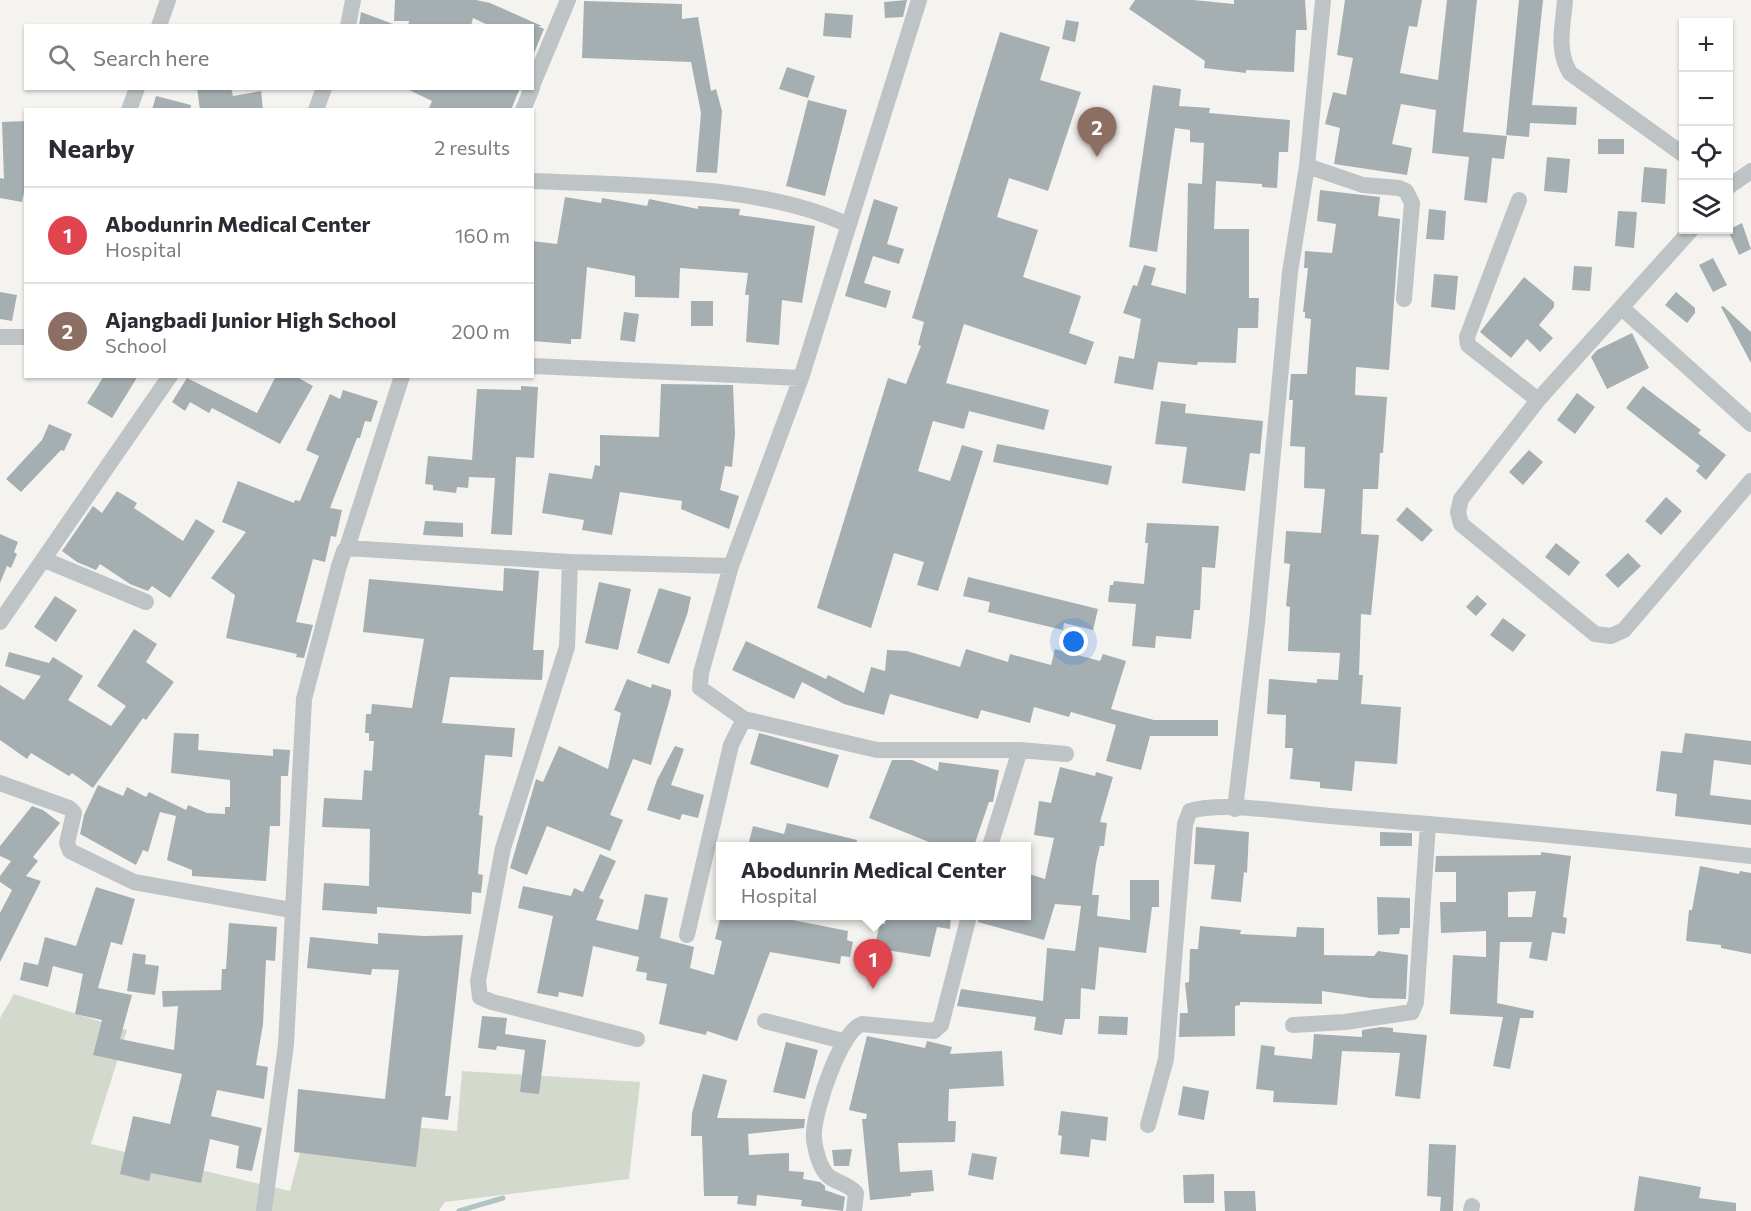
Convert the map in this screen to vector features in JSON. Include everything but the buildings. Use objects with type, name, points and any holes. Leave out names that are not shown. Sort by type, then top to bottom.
[{"type":"street","points":[[160,24],[168,0]]},
{"type":"street","points":[[348,24],[353,0]]},
{"type":"street","points":[[534,83],[568,0]]},
{"type":"street","points":[[919,0],[801,378],[731,566],[703,663],[700,688],[744,719],[877,750],[1020,750],[1066,754]]},
{"type":"street","points":[[1235,809],[1257,623],[1290,272],[1307,166],[1323,0]]},
{"type":"street","points":[[1565,0],[1561,44],[1563,60],[1570,73],[1679,152]]},
{"type":"street","points":[[130,108],[136,90]]},
{"type":"street","points":[[317,108],[323,90]]},
{"type":"street","points":[[524,108],[531,90]]},
{"type":"street","points":[[1307,166],[1363,185],[1399,188],[1410,196],[1412,203],[1404,299]]},
{"type":"street","points":[[1733,184],[1751,171]]},
{"type":"street","points":[[534,181],[734,193],[815,212],[849,225]]},
{"type":"street","points":[[1519,200],[1467,337],[1468,345],[1538,400]]},
{"type":"street","points":[[1687,234],[1538,400],[1461,499],[1458,512],[1461,524],[1594,634],[1611,636],[1624,630],[1751,481]]},
{"type":"street","points":[[1622,308],[1751,424]]},
{"type":"street","points":[[0,337],[24,337]]},
{"type":"street","points":[[534,366],[801,378]]},
{"type":"street","points":[[0,622],[169,378]]},
{"type":"street","points":[[264,1210],[286,1044],[291,909],[304,699],[339,566],[347,548],[401,378]]},
{"type":"street","points":[[347,548],[570,562],[731,566]]},
{"type":"street","points":[[45,560],[146,602]]},
{"type":"street","points":[[570,562],[567,647],[503,848],[478,981],[480,997],[637,1039]]},
{"type":"street","points":[[687,935],[731,745],[744,719]]},
{"type":"street","points":[[991,842],[1020,750]]},
{"type":"street","points":[[0,783],[69,808],[74,813],[67,843],[70,850],[134,882],[291,909]]},
{"type":"street","points":[[1148,1125],[1166,1059],[1185,824],[1190,811],[1201,808],[1235,809],[1428,824],[1751,856]]},
{"type":"street","points":[[1293,1025],[1355,1021],[1412,1012],[1416,1002],[1428,824]]},
{"type":"street","points":[[854,1211],[856,1192],[851,1187],[833,1181],[822,1169],[813,1134],[818,1112],[843,1041],[854,1027],[861,1024],[934,1031],[941,1026],[968,920]]},
{"type":"street","points":[[765,1021],[843,1041]]},
{"type":"shaded area","points":[[14,994],[127,1030],[91,1144],[290,1191],[309,1118],[457,1131],[462,1071],[640,1082],[629,1179],[445,1202],[439,1211],[0,1211],[0,1018]]},
{"type":"waterway","points":[[459,1211],[503,1198]]},
{"type":"place","name":"Ajangbadi Junior High School","points":[[1097,157]]},
{"type":"place","name":"Abodunrin Medical Center","points":[[873,989]]}]
